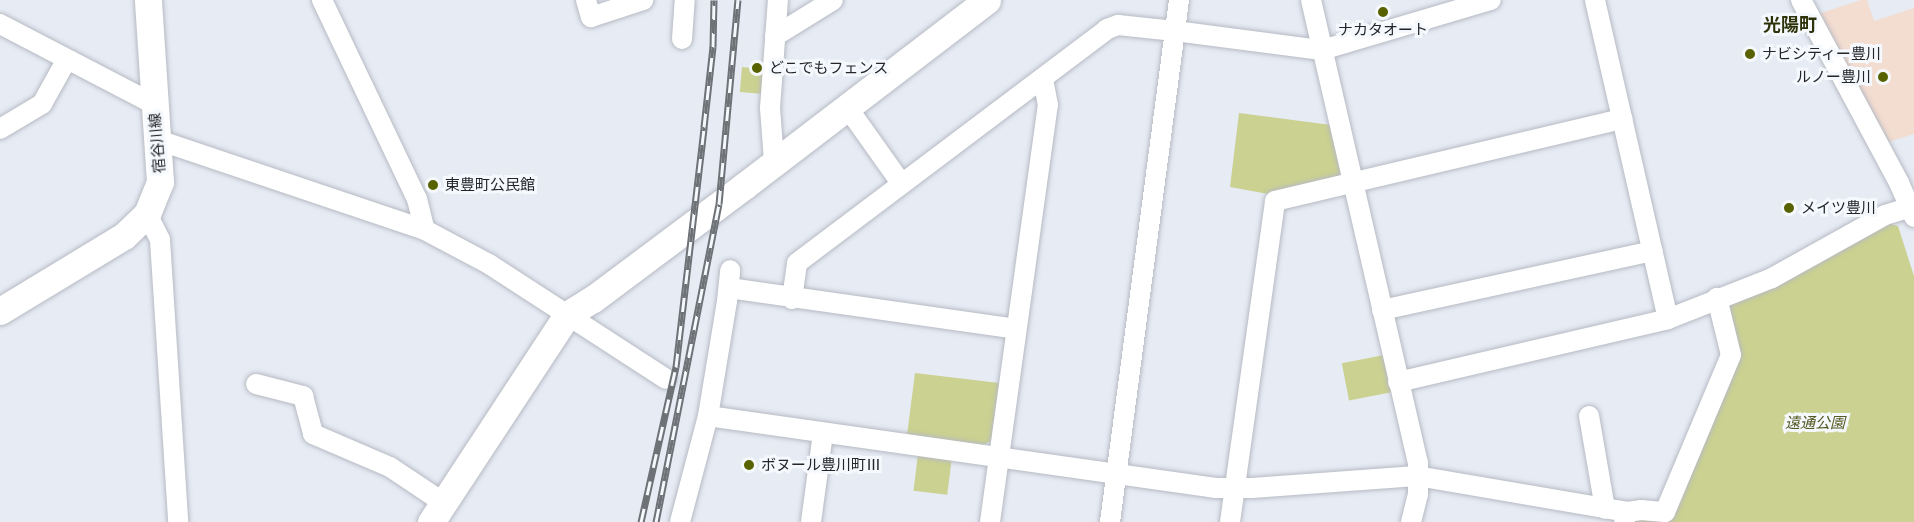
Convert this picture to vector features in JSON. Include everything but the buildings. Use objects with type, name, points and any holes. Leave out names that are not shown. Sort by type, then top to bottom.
[{"type":"street","name":"宿谷川線","points":[[0,311],[124,236],[147,214],[160,182],[148,0]]},
{"type":"street","points":[[586,0],[591,17],[643,0]]},
{"type":"street","points":[[682,39],[685,0]]},
{"type":"street","points":[[774,161],[770,108],[778,0]]},
{"type":"street","points":[[775,36],[834,0]]},
{"type":"street","points":[[256,384],[303,396],[314,434],[390,467],[438,512],[567,315],[593,299],[987,0]]},
{"type":"street","points":[[1110,522],[1179,0]]},
{"type":"street","points":[[1311,0],[1418,462],[1418,494],[1411,522]]},
{"type":"street","points":[[792,299],[797,263],[1107,29],[1118,26],[1175,31],[1322,50],[1466,4],[1491,0]]},
{"type":"street","points":[[1595,0],[1668,318]]},
{"type":"street","points":[[1398,382],[1668,318],[1772,278],[1885,215],[1912,212],[1801,0]]},
{"type":"street","points":[[326,1],[417,199],[425,230]]},
{"type":"street","points":[[0,24],[154,104]]},
{"type":"street","points":[[0,129],[42,104],[67,59]]},
{"type":"street","points":[[990,522],[1047,105],[1043,79]]},
{"type":"street","points":[[847,106],[901,183]]},
{"type":"street","points":[[1230,522],[1275,201],[1337,189],[1353,182],[1622,119]]},
{"type":"street","points":[[158,140],[425,230],[489,264],[666,379]]},
{"type":"street","points":[[147,214],[160,240],[178,522]]},
{"type":"street","points":[[1382,310],[1653,251]]},
{"type":"street","points":[[680,522],[708,417],[729,279],[792,299],[1016,328]]},
{"type":"street","points":[[708,417],[1216,488],[1417,476],[1605,509],[1625,517],[1641,510],[1665,512],[1670,502],[1731,355],[1717,298]]},
{"type":"street","points":[[1589,416],[1605,509]]},
{"type":"street","points":[[811,522],[823,433]]},
{"type":"shaded area","name":"ルノー豊川","points":[[1867,0],[1874,21],[1914,8],[1914,134],[1888,142],[1815,15]]},
{"type":"green space","points":[[742,67],[774,70],[772,95],[740,92]]},
{"type":"green space","points":[[1239,113],[1331,125],[1342,171],[1336,179],[1268,194],[1230,187]]},
{"type":"green space","name":"遠通公園","points":[[1887,223],[1898,226],[1914,276],[1914,522],[1631,522],[1642,515],[1669,517],[1737,356],[1727,310],[1731,302]]},
{"type":"green space","points":[[1384,355],[1391,392],[1349,401],[1342,363]]},
{"type":"green space","points":[[915,373],[999,383],[991,441],[983,445],[907,435]]},
{"type":"green space","points":[[918,454],[952,458],[947,495],[913,491]]},
{"type":"railway","points":[[641,522],[676,367],[713,47],[714,0]]},
{"type":"railway","points":[[656,522],[719,204],[738,0]]},
{"type":"place","name":"ナカタオート","points":[[1383,12]]},
{"type":"place","name":"ナビシティー豊川","points":[[1750,54]]},
{"type":"place","name":"どこでもフェンス","points":[[757,68]]},
{"type":"place","name":"ルノー豊川","points":[[1883,77]]},
{"type":"place","name":"東豊町公民館","points":[[433,185]]},
{"type":"place","name":"メイツ豊川","points":[[1789,208]]},
{"type":"place","name":"ボヌール豊川町Ⅲ","points":[[749,465]]},
{"type":"district","name":"光陽町","points":[[1790,25]]}]
